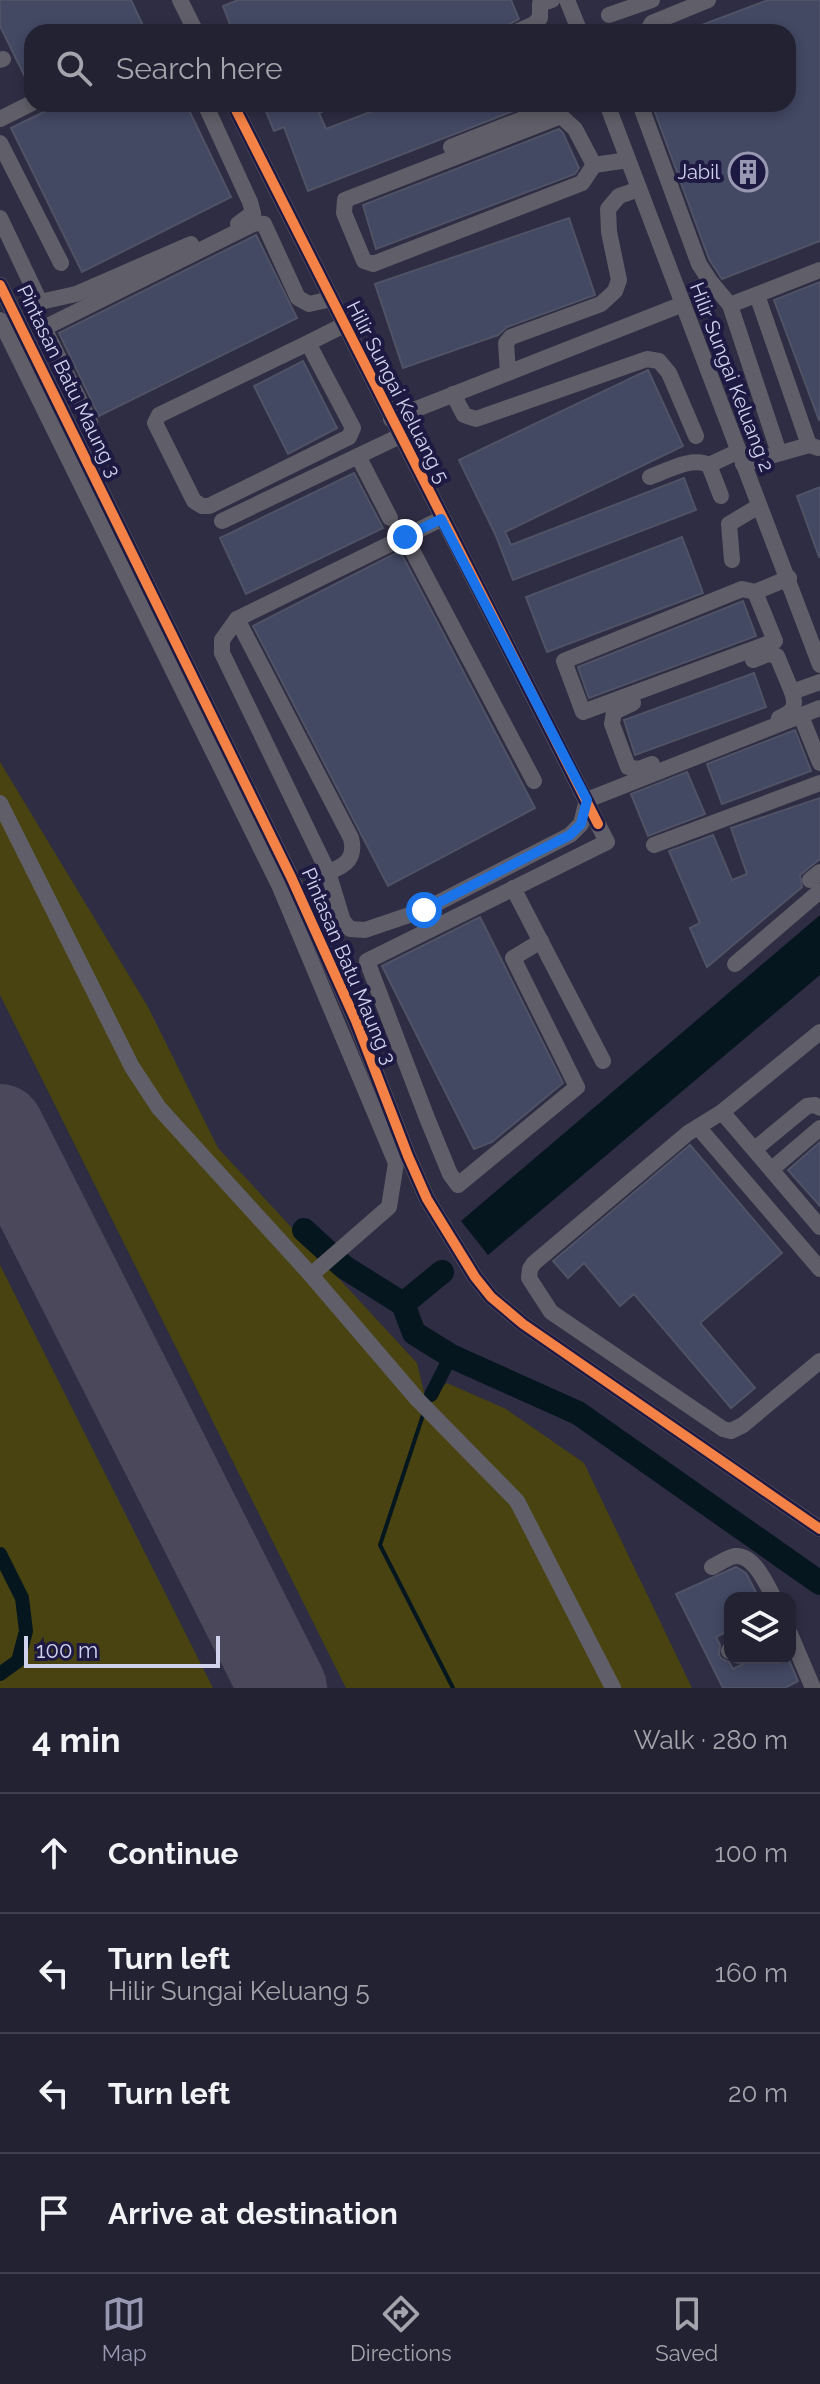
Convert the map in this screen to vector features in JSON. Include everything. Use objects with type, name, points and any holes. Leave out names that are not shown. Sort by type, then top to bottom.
[{"type":"street","points":[[180,0],[192,24]]},
{"type":"street","points":[[567,0],[577,24]]},
{"type":"street","points":[[609,15],[652,0]]},
{"type":"street","points":[[651,24],[708,0]]},
{"type":"street","points":[[534,24],[540,18],[543,1]]},
{"type":"street","points":[[0,119],[24,107]]},
{"type":"street","points":[[0,218],[40,302],[76,294],[241,223],[253,213],[250,202],[209,112]]},
{"type":"street","name":"Hilir Sungai Keluang 5","points":[[237,112],[607,842],[513,888]]},
{"type":"street","points":[[451,147],[541,112]]},
{"type":"street","name":"Hilir Sungai Keluang 2","points":[[610,112],[820,665]]},
{"type":"street","points":[[643,112],[699,264],[730,305],[779,453]]},
{"type":"street","points":[[594,165],[575,129],[561,116],[345,200],[344,213],[364,261],[373,264],[582,183],[594,165],[628,160]]},
{"type":"street","points":[[0,143],[61,263]]},
{"type":"street","points":[[508,373],[506,343],[511,337],[601,304],[615,291],[619,280],[607,219],[608,209],[619,196],[639,189]]},
{"type":"street","points":[[90,422],[44,328],[255,223],[264,224],[298,298],[309,304],[331,299]]},
{"type":"street","points":[[730,305],[820,270]]},
{"type":"street","name":"Pintasan Batu Maung 3","points":[[0,285],[291,877],[356,1021],[427,1199],[475,1277],[491,1297],[523,1324],[820,1529]]},
{"type":"street","points":[[650,477],[693,462],[701,461],[709,465],[815,446],[757,295]]},
{"type":"street","points":[[391,419],[683,304]]},
{"type":"street","points":[[0,320],[279,885],[396,1163],[389,1207],[311,1275]]},
{"type":"street","points":[[308,343],[353,428],[349,437],[209,506],[194,501],[155,423],[159,415],[344,325]]},
{"type":"street","points":[[453,394],[464,415],[476,419],[647,359],[659,361],[669,373],[696,436]]},
{"type":"street","points":[[222,521],[400,436]]},
{"type":"street","points":[[358,456],[390,518]]},
{"type":"street","points":[[709,465],[721,496]]},
{"type":"street","points":[[732,560],[729,524],[759,506]]},
{"type":"street","points":[[441,519],[237,619],[222,640],[222,653],[328,872],[343,921],[350,929],[365,930],[424,910],[570,835],[581,824],[587,800],[820,708]]},
{"type":"street","points":[[405,537],[534,781]]},
{"type":"street","points":[[755,592],[775,641],[583,712],[564,661],[742,589],[755,592],[789,578]]},
{"type":"street","points":[[237,619],[351,838],[353,848],[350,860],[328,872]]},
{"type":"street","points":[[768,654],[779,659],[792,692],[795,705],[787,714],[639,769],[633,769],[625,762],[612,724],[614,712],[619,709],[768,654]]},
{"type":"street","points":[[792,692],[820,682]]},
{"type":"street","points":[[801,716],[820,763]]},
{"type":"street","points":[[654,845],[820,783]]},
{"type":"street","points":[[759,816],[820,792]]},
{"type":"street","points":[[0,803],[132,1067],[159,1108],[311,1275],[417,1399],[517,1501],[613,1688]]},
{"type":"street","points":[[735,964],[817,881]]},
{"type":"street","points":[[541,941],[513,958],[577,1087],[458,1185],[450,1174],[427,1118],[367,961],[513,888],[541,941],[603,1061]]},
{"type":"street","points":[[820,1032],[722,1112],[698,1127],[534,1263],[529,1278],[551,1312],[723,1429],[731,1431],[743,1425],[820,1361]]},
{"type":"street","points":[[755,1149],[807,1106],[820,1108]]},
{"type":"street","points":[[722,1112],[820,1227]]},
{"type":"street","points":[[698,1127],[820,1269]]},
{"type":"street","points":[[772,1169],[820,1128]]},
{"type":"street","points":[[712,1567],[734,1556],[742,1557],[751,1561],[770,1592]]},
{"type":"street","points":[[796,1648],[813,1688]]},
{"type":"shaded area","points":[[0,762],[148,1007],[218,1148],[417,1363],[427,1405],[431,1395],[447,1383],[506,1409],[584,1463],[692,1688],[346,1688],[0,995]]},
{"type":"shaded area","points":[[0,1265],[213,1688],[0,1688]]},
{"type":"water","points":[[820,915],[820,975],[488,1255],[461,1221]]},
{"type":"building","points":[[0,0],[131,0],[142,24],[24,24],[24,75],[0,26]]},
{"type":"building","points":[[238,0],[511,0],[519,19],[510,24],[230,24],[223,6]]},
{"type":"building","name":"Jabil","points":[[768,0],[820,0],[820,241],[722,279],[709,259],[655,112],[796,112],[796,24],[705,24]]},
{"type":"building","points":[[44,112],[190,112],[231,197],[82,272],[11,128]]},
{"type":"building","points":[[266,112],[321,112],[319,113],[326,129],[370,112],[511,112],[308,191],[284,127],[274,131]]},
{"type":"building","points":[[559,129],[579,168],[575,174],[376,249],[363,205]]},
{"type":"building","points":[[569,218],[595,295],[507,327],[498,335],[403,368],[375,284]]},
{"type":"building","points":[[256,235],[297,318],[99,416],[59,333]]},
{"type":"building","points":[[820,282],[820,419],[819,420],[774,300]]},
{"type":"building","points":[[303,361],[337,428],[288,454],[254,386]]},
{"type":"building","points":[[648,370],[683,446],[505,532],[511,545],[684,478],[696,510],[513,580],[496,536],[459,460]]},
{"type":"building","points":[[354,473],[383,528],[246,594],[220,538]]},
{"type":"building","points":[[820,487],[820,556],[819,557],[797,496]]},
{"type":"building","points":[[682,537],[703,593],[547,652],[526,597]]},
{"type":"building","points":[[400,551],[535,808],[388,886],[253,626]]},
{"type":"building","points":[[743,601],[756,636],[589,698],[578,667]]},
{"type":"building","points":[[754,673],[766,707],[635,755],[624,720]]},
{"type":"building","points":[[795,730],[811,771],[722,804],[707,764]]},
{"type":"building","points":[[687,772],[705,814],[648,836],[631,794]]},
{"type":"building","points":[[820,798],[820,859],[800,875],[802,887],[707,967],[690,928],[700,923],[669,851],[713,835],[732,880],[747,874],[731,828]]},
{"type":"building","points":[[480,917],[563,1083],[492,1142],[474,1149],[382,966]]},
{"type":"building","points":[[820,1142],[820,1206],[788,1170]]},
{"type":"building","points":[[690,1145],[782,1253],[700,1323],[755,1388],[731,1408],[634,1294],[620,1306],[584,1263],[568,1278],[553,1261]]},
{"type":"building","points":[[736,1567],[746,1573],[756,1592],[724,1592],[724,1633],[716,1637],[720,1645],[719,1655],[724,1664],[730,1664],[733,1669],[743,1664],[791,1664],[798,1681],[785,1688],[723,1688],[676,1594]]},
{"type":"waterway","points":[[304,1230],[328,1252]]},
{"type":"waterway","points":[[336,1260],[403,1304],[414,1333],[451,1356],[578,1413],[820,1583]]},
{"type":"waterway","points":[[403,1304],[442,1272]]},
{"type":"waterway","points":[[431,1395],[451,1356]]},
{"type":"waterway","points":[[423,1415],[380,1545],[453,1688]]},
{"type":"waterway","points":[[0,1554],[22,1598],[26,1631],[18,1661],[0,1674]]},
{"type":"runway","points":[[0,1128],[283,1688]]},
{"type":"cycle path","points":[[237,112],[598,824]]},
{"type":"cycle path","points":[[0,285],[291,877],[356,1021],[427,1199],[475,1277],[491,1297],[523,1324],[820,1529]]},
{"type":"place","name":"Jabil","points":[[748,172]]},
{"type":"route","points":[[405,537],[441,519],[587,800],[584,819],[570,835],[424,910]]}]
